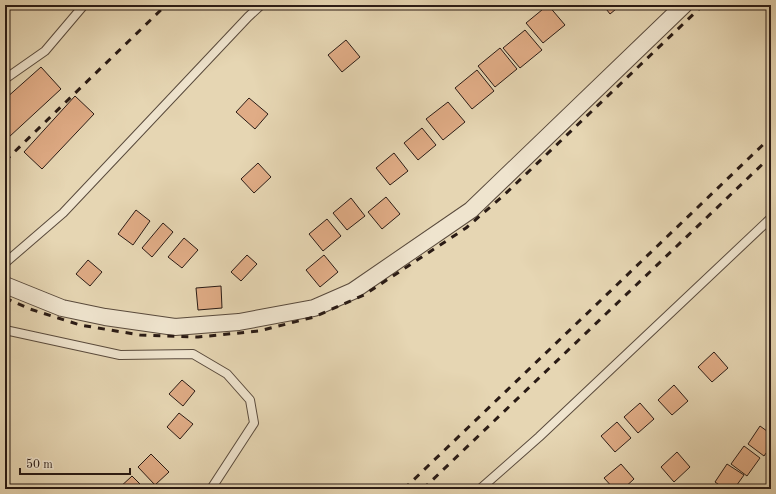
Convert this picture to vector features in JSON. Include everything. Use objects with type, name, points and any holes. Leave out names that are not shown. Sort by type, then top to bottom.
[{"type":"street","points":[[5,285],[62,308],[105,317],[175,327],[239,322],[314,308],[353,291],[471,210],[684,5]]},
{"type":"lane","points":[[5,79],[45,51],[84,5]]},
{"type":"lane","points":[[5,263],[63,213],[248,16],[261,5]]},
{"type":"lane","points":[[480,489],[540,437],[771,218]]},
{"type":"lane","points":[[5,330],[120,355],[193,354],[227,374],[250,400],[254,423],[211,489]]},
{"type":"building","points":[[548,5],[565,25],[543,43],[526,23]]},
{"type":"building","points":[[603,5],[621,5],[610,14]]},
{"type":"building","points":[[525,30],[542,50],[520,68],[503,48]]},
{"type":"building","points":[[346,40],[360,57],[342,72],[328,55]]},
{"type":"building","points":[[500,48],[517,69],[495,87],[478,66]]},
{"type":"building","points":[[41,67],[61,89],[9,137],[5,133],[5,99]]},
{"type":"building","points":[[477,70],[494,91],[472,109],[455,88]]},
{"type":"building","points":[[75,96],[94,114],[42,169],[24,152]]},
{"type":"building","points":[[249,98],[268,114],[255,129],[236,112]]},
{"type":"building","points":[[448,102],[465,122],[443,140],[426,119]]},
{"type":"building","points":[[422,128],[436,145],[418,160],[404,143]]},
{"type":"building","points":[[394,153],[408,171],[390,185],[376,168]]},
{"type":"building","points":[[258,163],[271,177],[254,193],[241,179]]},
{"type":"building","points":[[386,197],[400,214],[382,229],[368,212]]},
{"type":"building","points":[[351,198],[365,216],[347,230],[333,213]]},
{"type":"building","points":[[136,210],[150,221],[133,245],[118,234]]},
{"type":"building","points":[[327,219],[341,236],[323,251],[309,234]]},
{"type":"building","points":[[163,223],[173,232],[152,257],[142,248]]},
{"type":"building","points":[[184,238],[198,250],[182,268],[168,257]]},
{"type":"building","points":[[247,255],[257,264],[241,281],[231,272]]},
{"type":"building","points":[[324,255],[338,272],[320,287],[306,270]]},
{"type":"building","points":[[88,260],[102,272],[90,286],[76,274]]},
{"type":"building","points":[[221,286],[222,308],[198,310],[196,288]]},
{"type":"building","points":[[714,352],[728,368],[712,382],[698,367]]},
{"type":"building","points":[[182,380],[195,391],[183,406],[169,394]]},
{"type":"building","points":[[674,385],[688,401],[672,415],[658,400]]},
{"type":"building","points":[[640,403],[654,419],[638,433],[624,417]]},
{"type":"building","points":[[179,413],[193,424],[180,439],[167,427]]},
{"type":"building","points":[[617,422],[631,438],[615,452],[601,436]]},
{"type":"building","points":[[760,426],[771,434],[771,446],[764,456],[748,444]]},
{"type":"building","points":[[744,446],[760,458],[747,476],[731,464]]},
{"type":"building","points":[[677,452],[690,467],[674,482],[661,467]]},
{"type":"building","points":[[151,454],[169,472],[155,485],[138,467]]},
{"type":"building","points":[[621,464],[634,479],[623,489],[614,489],[604,478]]},
{"type":"building","points":[[727,464],[744,475],[734,489],[725,489],[715,482]]},
{"type":"building","points":[[132,476],[145,489],[118,489]]},
{"type":"railway","points":[[5,161],[166,5]]},
{"type":"railway","points":[[5,298],[30,309],[80,325],[140,335],[198,337],[259,331],[314,317],[364,295],[466,228],[503,196],[703,5]]},
{"type":"railway","points":[[404,489],[771,137]]},
{"type":"railway","points":[[423,489],[771,156]]}]
